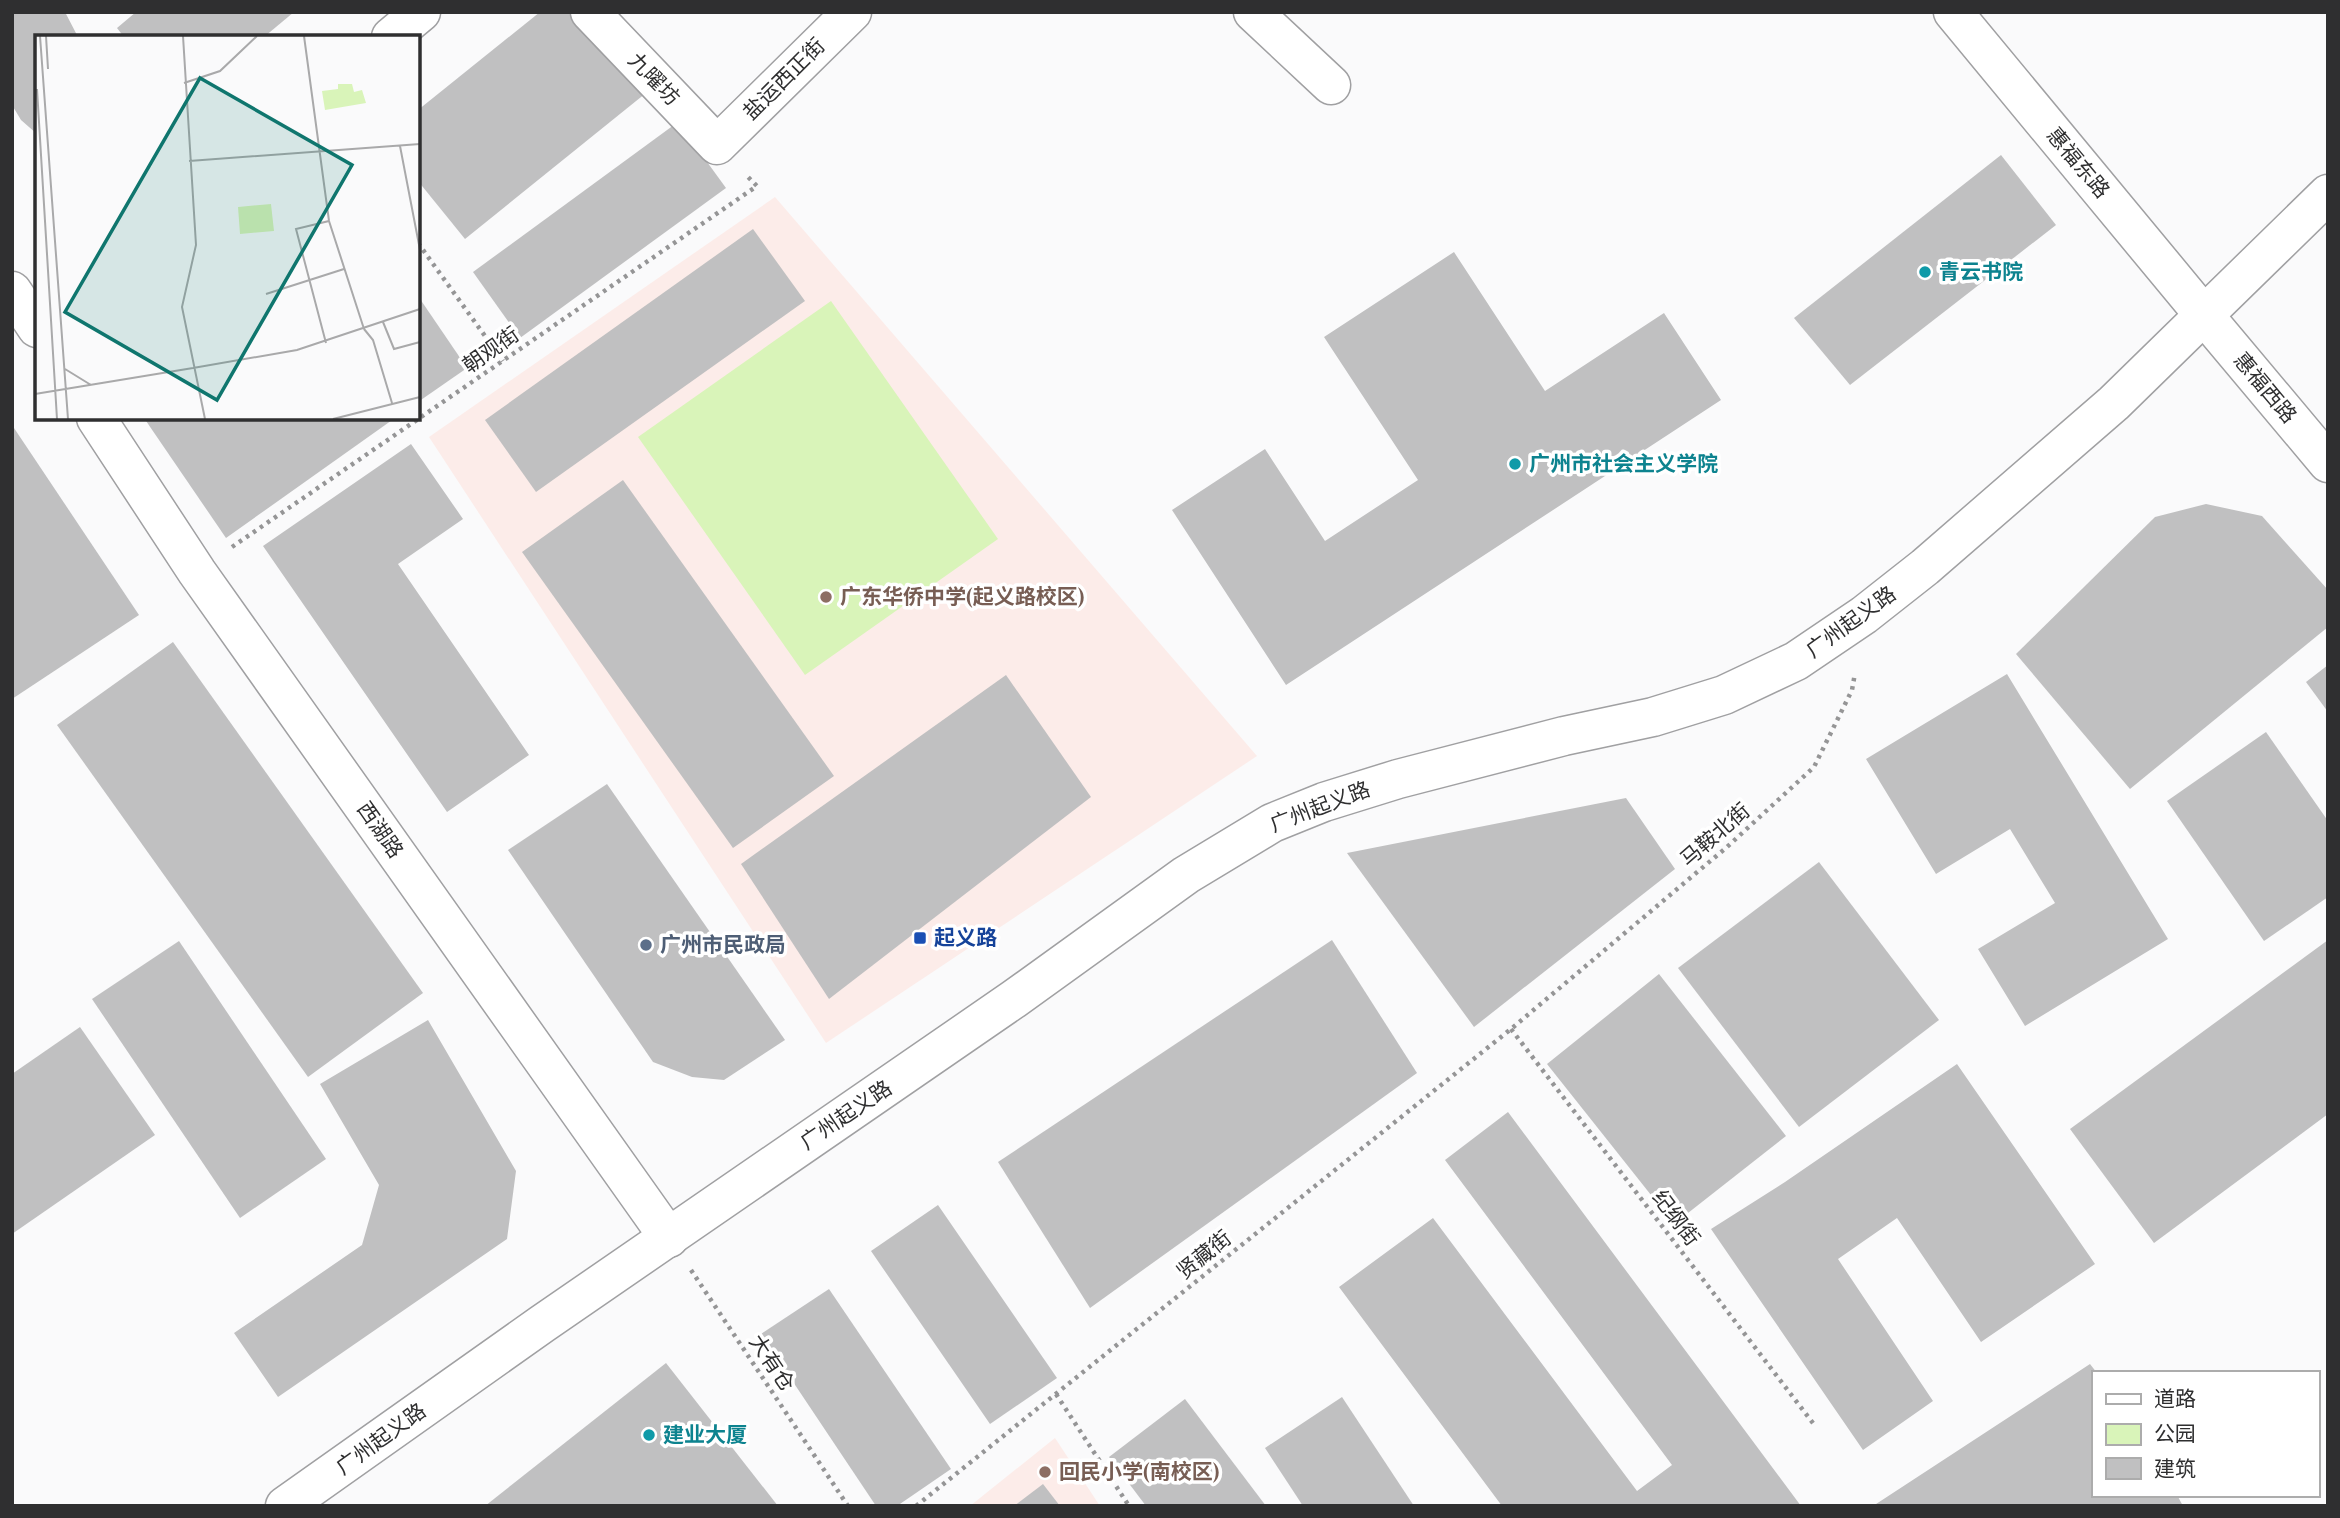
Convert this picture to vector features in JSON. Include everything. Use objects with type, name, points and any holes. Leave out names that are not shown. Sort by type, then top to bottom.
[{"type":"main road","points":[[393,35],[421,12]]},
{"type":"main road","name":"九曜坊","points":[[590,12],[717,145]]},
{"type":"main road","name":"盐运西正街","points":[[717,145],[852,12]]},
{"type":"main road","points":[[1253,12],[1331,85]]},
{"type":"main road","name":"惠福东路","points":[[1953,12],[2203,314]]},
{"type":"main road","name":"广州起义路","points":[[285,1506],[542,1324],[995,1013],[1186,875],[1272,823],[1324,802],[1398,779],[1564,736],[1653,717],[1724,695],[1796,661],[1864,615],[1925,567],[2114,403],[2328,194]]},
{"type":"main road","name":"惠福西路","points":[[2203,314],[2328,463]]},
{"type":"main road","name":"西湖路","points":[[97,420],[197,572],[669,1238]]},
{"type":"path","name":"朝观街","points":[[420,418],[757,186],[717,145]]},
{"type":"path","points":[[420,246],[503,361]]},
{"type":"path","name":"朝观街","points":[[197,572],[417,420]]},
{"type":"path","name":"马鞍北街","points":[[1511,1029],[1727,847],[1814,767],[1852,690],[1864,615]]},
{"type":"path","name":"贤藏街","points":[[916,1506],[1511,1029]]},
{"type":"path","name":"纪纲街","points":[[1511,1029],[1816,1427]]},
{"type":"path","name":"大有仓","points":[[669,1238],[848,1506]]},
{"type":"path","points":[[1056,1394],[1129,1506]]},
{"type":"shaded area","name":"广东华侨中学(起义路校区)","points":[[775,197],[1257,756],[826,1043],[429,437]]},
{"type":"shaded area","name":"回民小学(南校区)","points":[[1055,1438],[1100,1506],[970,1506]]},
{"type":"green space","points":[[831,301],[998,539],[805,675],[638,437]]},
{"type":"building","points":[[12,12],[65,12],[77,35],[35,35],[35,132],[21,120],[12,105]]},
{"type":"building","points":[[136,12],[294,12],[266,35],[122,35],[117,28]]},
{"type":"building","points":[[540,12],[582,12],[646,93],[465,239],[420,183],[420,108]]},
{"type":"building","points":[[678,122],[726,188],[520,338],[473,272]]},
{"type":"building","name":"青云书院","points":[[2001,155],[2056,225],[1850,385],[1794,318]]},
{"type":"building","points":[[753,229],[805,301],[536,492],[485,420]]},
{"type":"building","name":"广州市社会主义学院","points":[[1454,252],[1545,391],[1664,313],[1721,400],[1286,685],[1172,510],[1265,449],[1325,541],[1418,480],[1324,337]]},
{"type":"building","points":[[420,299],[467,368],[420,401]]},
{"type":"building","points":[[145,420],[392,420],[226,538]]},
{"type":"building","points":[[12,425],[139,615],[12,699]]},
{"type":"building","points":[[411,444],[463,519],[398,564],[529,755],[447,812],[263,546]]},
{"type":"building","points":[[623,480],[834,776],[733,848],[522,552]]},
{"type":"building","points":[[2206,504],[2262,516],[2328,590],[2328,627],[2130,789],[2016,654],[2155,517]]},
{"type":"building","points":[[173,642],[423,993],[308,1077],[57,725]]},
{"type":"building","points":[[2328,665],[2328,712],[2306,682]]},
{"type":"building","points":[[2007,674],[2168,939],[2025,1026],[1978,949],[2055,903],[2010,829],[1936,874],[1866,759]]},
{"type":"building","points":[[1006,675],[1091,797],[829,999],[741,864]]},
{"type":"building","points":[[2266,732],[2328,821],[2328,897],[2264,941],[2167,801]]},
{"type":"building","name":"广州市民政局","points":[[607,784],[785,1040],[724,1080],[692,1077],[653,1062],[508,850]]},
{"type":"building","points":[[1626,798],[1675,869],[1474,1027],[1347,853]]},
{"type":"building","points":[[1819,862],[1939,1020],[1799,1127],[1678,968]]},
{"type":"building","points":[[1332,940],[1417,1073],[1090,1308],[998,1162]]},
{"type":"building","points":[[2328,940],[2328,1114],[2154,1243],[2070,1129]]},
{"type":"building","points":[[179,941],[326,1159],[240,1218],[92,999]]},
{"type":"building","points":[[1659,974],[1786,1136],[1674,1224],[1547,1064]]},
{"type":"building","points":[[428,1020],[516,1171],[507,1239],[278,1397],[234,1333],[362,1245],[379,1185],[320,1084]]},
{"type":"building","points":[[80,1027],[155,1135],[12,1234],[12,1074]]},
{"type":"building","points":[[1957,1064],[2095,1264],[1981,1342],[1897,1218],[1838,1259],[1933,1401],[1863,1450],[1711,1229],[1785,1182]]},
{"type":"building","points":[[1508,1112],[1801,1506],[1502,1506],[1339,1287],[1433,1218],[1637,1491],[1672,1465],[1445,1160]]},
{"type":"building","points":[[938,1205],[1057,1378],[990,1424],[871,1251]]},
{"type":"building","points":[[829,1289],[951,1469],[897,1506],[876,1506],[761,1334]]},
{"type":"building","name":"建业大厦","points":[[666,1363],[778,1506],[485,1506]]},
{"type":"building","points":[[2090,1364],[2095,1371],[2092,1371],[2092,1497],[2178,1497],[2183,1506],[1873,1506]]},
{"type":"building","points":[[1342,1397],[1414,1506],[1303,1506],[1265,1448]]},
{"type":"building","points":[[1185,1399],[1266,1506],[1146,1506],[1109,1457]]},
{"type":"building","points":[[1043,1484],[1060,1506],[1014,1506]]},
{"type":"place","name":"青云书院","points":[[1925,272]]},
{"type":"place","name":"广州市社会主义学院","points":[[1515,464]]},
{"type":"place","name":"广东华侨中学(起义路校区)","points":[[826,597]]},
{"type":"place","name":"起义路","points":[[920,938]]},
{"type":"place","name":"广州市民政局","points":[[646,945]]},
{"type":"place","name":"建业大厦","points":[[649,1435]]},
{"type":"place","name":"回民小学(南校区)","points":[[1045,1472]]}]
